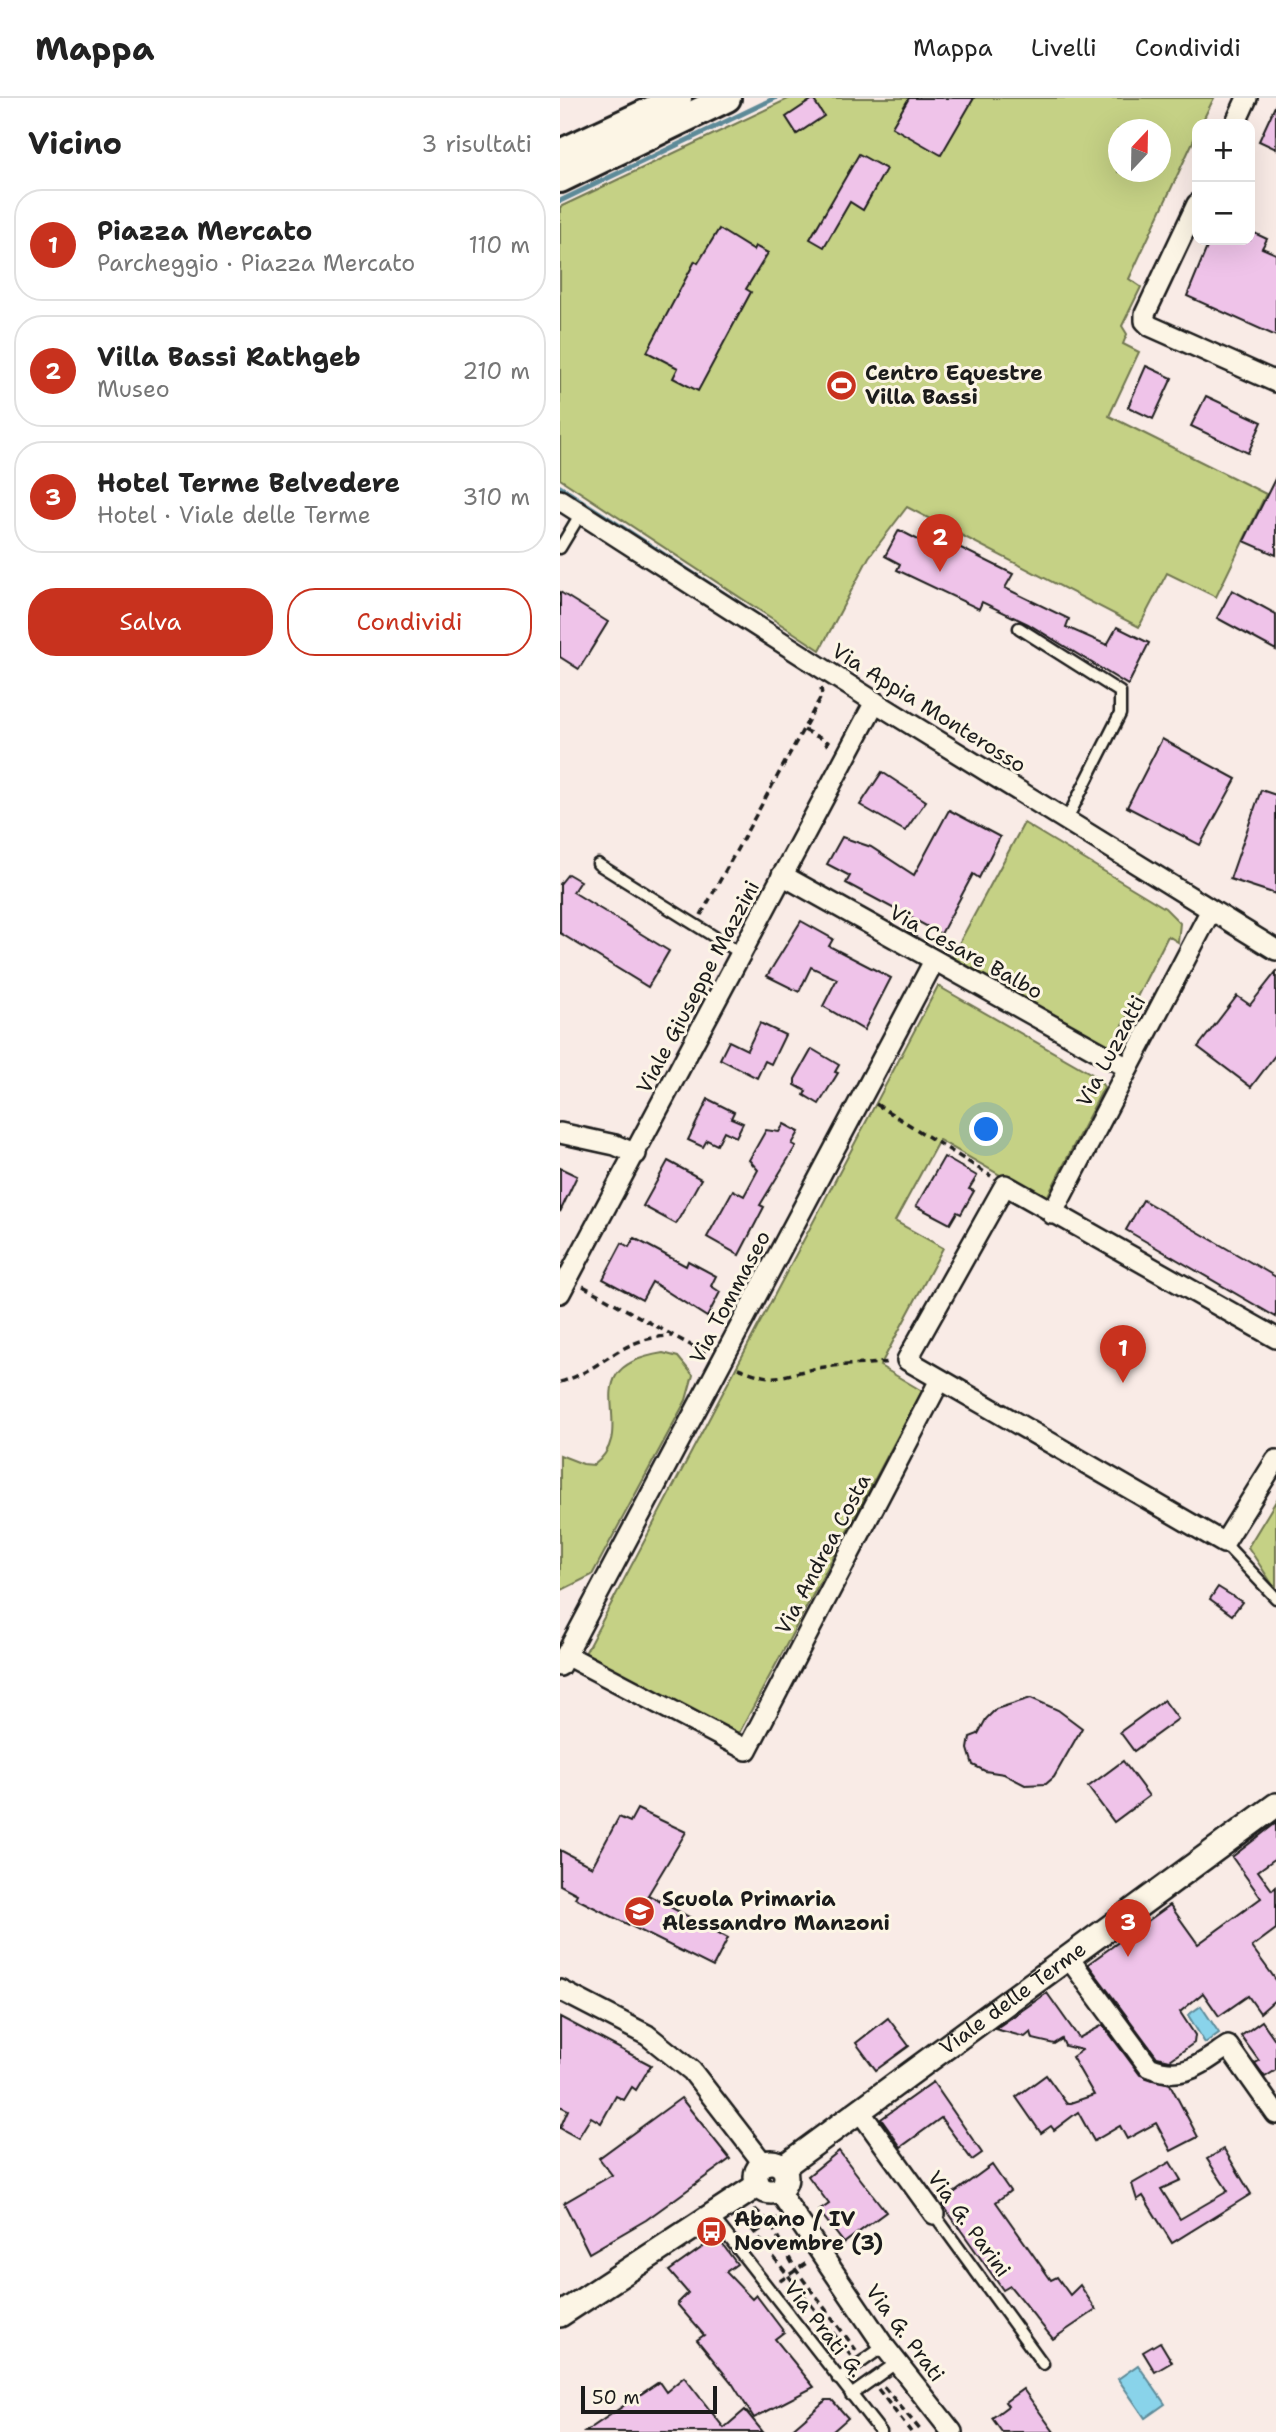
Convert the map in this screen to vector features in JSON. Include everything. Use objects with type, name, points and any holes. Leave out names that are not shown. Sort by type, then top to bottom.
[{"type":"main road","points":[[560,153],[678,98]]},
{"type":"main road","points":[[560,179],[727,98]]},
{"type":"street","points":[[1237,119],[1247,98]]},
{"type":"street","points":[[1192,215],[1145,314],[1145,321],[1150,326],[1276,382]]},
{"type":"street","name":"Via Appia Monterosso","points":[[560,500],[875,702],[1069,816],[1276,950]]},
{"type":"street","name":"Viale Giuseppe Mazzini","points":[[560,1293],[875,702]]},
{"type":"street","name":"Via Cesare Balbo","points":[[782,875],[1128,1068]]},
{"type":"street","name":"Via Luzzatti","points":[[1052,1214],[1211,910]]},
{"type":"street","name":"Via Tommaseo","points":[[563,1660],[934,961]]},
{"type":"street","points":[[560,1133],[615,1144],[636,1154]]},
{"type":"street","points":[[1276,1338],[1052,1214],[1005,1185],[907,1360],[1224,1543],[1276,1460]]},
{"type":"street","name":"Via Andrea Costa","points":[[563,1660],[747,1750],[940,1380]]},
{"type":"street","name":"Viale delle Terme","points":[[560,2315],[770,2176],[1276,1805]]},
{"type":"street","points":[[1068,1957],[1149,2067],[1168,2074],[1187,2072],[1228,2046],[1276,2114]]},
{"type":"street","name":"Via G. Prati","points":[[560,1990],[647,2035],[692,2071],[770,2176],[820,2255],[884,2346],[952,2432]]},
{"type":"street","name":"Via G. Parini","points":[[859,2110],[934,2214]]},
{"type":"lane","points":[[560,548],[581,513]]},
{"type":"lane","points":[[1019,628],[1121,692],[1120,714],[1069,816]]},
{"type":"lane","points":[[597,864],[742,954]]},
{"type":"lane","points":[[1224,1543],[1276,1598]]},
{"type":"lane","name":"Via Prati G.","points":[[716,2213],[768,2289],[881,2432]]},
{"type":"lane","name":"Via G. Parini","points":[[934,2214],[1043,2364]]},
{"type":"lane","points":[[838,2379],[884,2346]]},
{"type":"lane","points":[[851,2395],[896,2362]]},
{"type":"path","points":[[704,912],[822,695],[816,680]]},
{"type":"path","points":[[803,730],[828,742],[825,747]]},
{"type":"path","points":[[863,1096],[1005,1185]]},
{"type":"path","points":[[560,1382],[577,1377],[628,1344],[651,1337],[674,1336]]},
{"type":"path","points":[[748,2209],[755,2209],[763,2215],[796,2270],[861,2362]]},
{"type":"path","points":[[716,2213],[729,2222],[740,2214],[787,2277],[861,2362]]},
{"type":"path","points":[[768,2289],[820,2255]]},
{"type":"path","points":[[874,2379],[911,2432]]},
{"type":"path","points":[[874,2379],[922,2432]]},
{"type":"green space","name":"Centro Equestre Villa Bassi","points":[[790,98],[1214,98],[1204,119],[1192,119],[1192,144],[1129,279],[1141,287],[1122,326],[1127,334],[1123,344],[1139,352],[1109,416],[1266,494],[1216,597],[1167,573],[1139,627],[907,507],[869,557],[820,650],[560,479],[560,207]]},
{"type":"green space","points":[[1024,823],[1165,908],[1180,923],[1178,942],[1168,936],[1111,1048],[951,958]]},
{"type":"green space","points":[[938,986],[1097,1077],[1104,1087],[1045,1201],[939,1140],[895,1221],[943,1248],[880,1366],[922,1391],[736,1739],[583,1657]]},
{"type":"green space","points":[[663,1353],[678,1357],[693,1375],[686,1400],[592,1575],[560,1591],[560,1455],[583,1464],[594,1465],[607,1450],[612,1434],[612,1385],[619,1372],[635,1361]]},
{"type":"green space","points":[[1276,1501],[1276,1590],[1248,1547]]},
{"type":"water","points":[[1201,2006],[1219,2033],[1205,2043],[1188,2015]]},
{"type":"water","points":[[1138,2365],[1165,2404],[1145,2418],[1118,2379]]},
{"type":"building","points":[[909,98],[974,98],[941,155],[892,127]]},
{"type":"building","points":[[813,99],[824,116],[797,134],[786,117]]},
{"type":"building","points":[[1276,104],[1276,149],[1259,141]]},
{"type":"building","points":[[859,154],[886,169],[863,210],[850,202],[824,247],[810,239]]},
{"type":"building","points":[[719,229],[753,250],[755,246],[768,253],[746,289],[751,292],[698,391],[673,378],[678,368],[647,352],[695,261],[698,263]]},
{"type":"building","points":[[1255,233],[1267,239],[1262,248],[1276,254],[1276,336],[1187,296],[1208,245],[1255,245]]},
{"type":"building","points":[[1146,366],[1172,378],[1153,419],[1128,407]]},
{"type":"building","points":[[1206,396],[1262,422],[1248,453],[1191,426]]},
{"type":"building","points":[[1276,477],[1276,555],[1244,541]]},
{"type":"building","points":[[899,530],[930,546],[935,535],[1013,574],[1005,588],[1069,619],[1066,627],[1107,645],[1117,627],[1149,643],[1128,685],[1028,624],[982,602],[979,609],[897,570],[900,564],[885,556]]},
{"type":"building","points":[[1232,590],[1276,614],[1276,650],[1217,618]]},
{"type":"building","points":[[560,592],[608,622],[579,669],[560,657]]},
{"type":"building","points":[[1162,739],[1236,779],[1200,845],[1127,807]]},
{"type":"building","points":[[882,772],[926,801],[905,831],[860,805]]},
{"type":"building","points":[[1261,790],[1276,795],[1276,894],[1230,879]]},
{"type":"building","points":[[949,810],[1000,837],[979,878],[973,874],[941,934],[846,883],[850,876],[827,864],[842,837],[871,847],[914,875]]},
{"type":"building","points":[[568,874],[580,881],[573,892],[669,951],[648,987],[560,933],[560,884]]},
{"type":"building","points":[[801,921],[833,939],[829,946],[891,978],[864,1030],[823,1006],[837,979],[811,967],[799,992],[767,976]]},
{"type":"building","points":[[1276,972],[1276,1054],[1251,1087],[1198,1047],[1237,996],[1250,1005]]},
{"type":"building","points":[[760,1023],[785,1035],[771,1064],[765,1061],[757,1078],[720,1059],[729,1041],[747,1050]]},
{"type":"building","points":[[812,1049],[839,1065],[835,1072],[838,1073],[819,1104],[804,1095],[806,1091],[795,1085],[795,1079]]},
{"type":"building","points":[[708,1099],[734,1112],[731,1118],[743,1123],[736,1137],[724,1131],[717,1145],[707,1140],[703,1147],[688,1140]]},
{"type":"building","points":[[784,1124],[799,1132],[792,1144],[796,1146],[760,1205],[764,1207],[739,1255],[707,1237],[733,1190],[744,1196],[758,1170],[749,1160],[766,1130],[779,1132]]},
{"type":"building","points":[[944,1157],[977,1176],[969,1189],[974,1191],[961,1214],[957,1212],[950,1224],[916,1206]]},
{"type":"building","points":[[668,1161],[701,1179],[676,1224],[643,1206]]},
{"type":"building","points":[[560,1168],[577,1176],[560,1212]]},
{"type":"building","points":[[1143,1200],[1276,1277],[1276,1317],[1126,1230]]},
{"type":"building","points":[[634,1238],[686,1266],[688,1261],[716,1276],[711,1286],[720,1292],[707,1317],[652,1282],[642,1300],[603,1279],[622,1243],[629,1247]]},
{"type":"building","points":[[1218,1587],[1242,1602],[1232,1615],[1210,1599]]},
{"type":"building","points":[[1031,1698],[1058,1710],[1082,1728],[1054,1777],[1046,1784],[1025,1785],[1004,1774],[985,1771],[973,1765],[968,1749],[970,1737],[978,1734],[986,1719],[996,1709]]},
{"type":"building","points":[[1164,1700],[1178,1719],[1134,1751],[1120,1732]]},
{"type":"building","points":[[1123,1761],[1149,1796],[1114,1822],[1088,1787]]},
{"type":"building","name":"Scuola Primaria Alessandro Manzoni","points":[[637,1809],[686,1832],[648,1895],[728,1938],[713,1967],[575,1898],[577,1894],[560,1885],[560,1850],[592,1867],[619,1817],[630,1822]]},
{"type":"building","points":[[1276,1823],[1276,1858],[1258,1871],[1272,1890],[1276,1887],[1276,1929],[1252,1947],[1276,1980],[1276,1999],[1260,2013],[1248,1996],[1219,2016],[1203,1993],[1180,2012],[1195,2035],[1194,2043],[1170,2060],[1157,2057],[1088,1964],[1170,1905],[1198,1944],[1261,1898],[1232,1857]]},
{"type":"building","points":[[1047,1993],[1079,2038],[1103,2025],[1140,2075],[1170,2084],[1198,2137],[1171,2151],[1156,2123],[1127,2139],[1120,2126],[1094,2141],[1078,2112],[1054,2130],[1051,2126],[1041,2133],[1016,2097],[1046,2075],[1067,2104],[1094,2095],[1072,2057],[1082,2050],[1065,2046],[1062,2039],[1054,2044],[1033,2039],[1031,2032],[1025,2037],[995,2029]]},
{"type":"building","points":[[560,2017],[651,2065],[636,2090],[632,2087],[624,2100],[616,2096],[601,2123],[591,2117],[578,2138],[560,2128],[568,2110],[560,2106]]},
{"type":"building","points":[[888,2018],[909,2046],[876,2070],[856,2043]]},
{"type":"building","points":[[1262,2021],[1276,2041],[1276,2070],[1265,2077],[1255,2063],[1259,2061],[1241,2036]]},
{"type":"building","points":[[933,2082],[982,2153],[972,2160],[941,2118],[901,2147],[881,2119]]},
{"type":"building","points":[[681,2098],[730,2159],[646,2220],[589,2253],[564,2203],[612,2175],[599,2158]]},
{"type":"building","points":[[1224,2149],[1251,2194],[1172,2243],[1143,2196],[1137,2200],[1132,2184],[1170,2162],[1181,2180],[1161,2189],[1180,2219],[1228,2191],[1207,2159]]},
{"type":"building","points":[[839,2151],[886,2212],[844,2243],[819,2211],[829,2204],[808,2176]]},
{"type":"building","points":[[992,2165],[1010,2191],[996,2202],[1051,2280],[1057,2277],[1070,2295],[1080,2285],[1096,2310],[1053,2339],[1010,2286],[1003,2290],[943,2205],[949,2201],[947,2198]]},
{"type":"building","points":[[717,2237],[737,2264],[726,2272],[752,2299],[756,2295],[784,2332],[775,2339],[814,2387],[754,2418],[732,2383],[697,2340],[704,2335],[677,2304],[688,2293],[669,2271]]},
{"type":"building","points":[[1160,2342],[1172,2362],[1155,2372],[1143,2352]]},
{"type":"building","points":[[684,2377],[724,2428],[745,2410],[763,2432],[585,2432],[659,2382],[666,2392]]},
{"type":"building","points":[[1023,2389],[1054,2432],[1002,2432],[992,2418],[1008,2406],[1005,2402]]},
{"type":"building","points":[[826,2400],[832,2400],[848,2418],[832,2432],[789,2432]]},
{"type":"waterway","points":[[560,201],[775,98]]},
{"type":"waterway","points":[[560,487],[818,655]]},
{"type":"place","name":"Centro Equestre Villa Bassi","points":[[842,385]]},
{"type":"place","name":"Villa Bassi Rathgeb","points":[[940,572]]},
{"type":"place","name":"Piazza Mercato","points":[[1123,1383]]},
{"type":"place","name":"Scuola Primaria Alessandro Manzoni","points":[[639,1911]]},
{"type":"place","name":"Hotel Terme Belvedere","points":[[1128,1957]]},
{"type":"place","name":"Abano / IV Novembre (3)","points":[[711,2231]]}]
